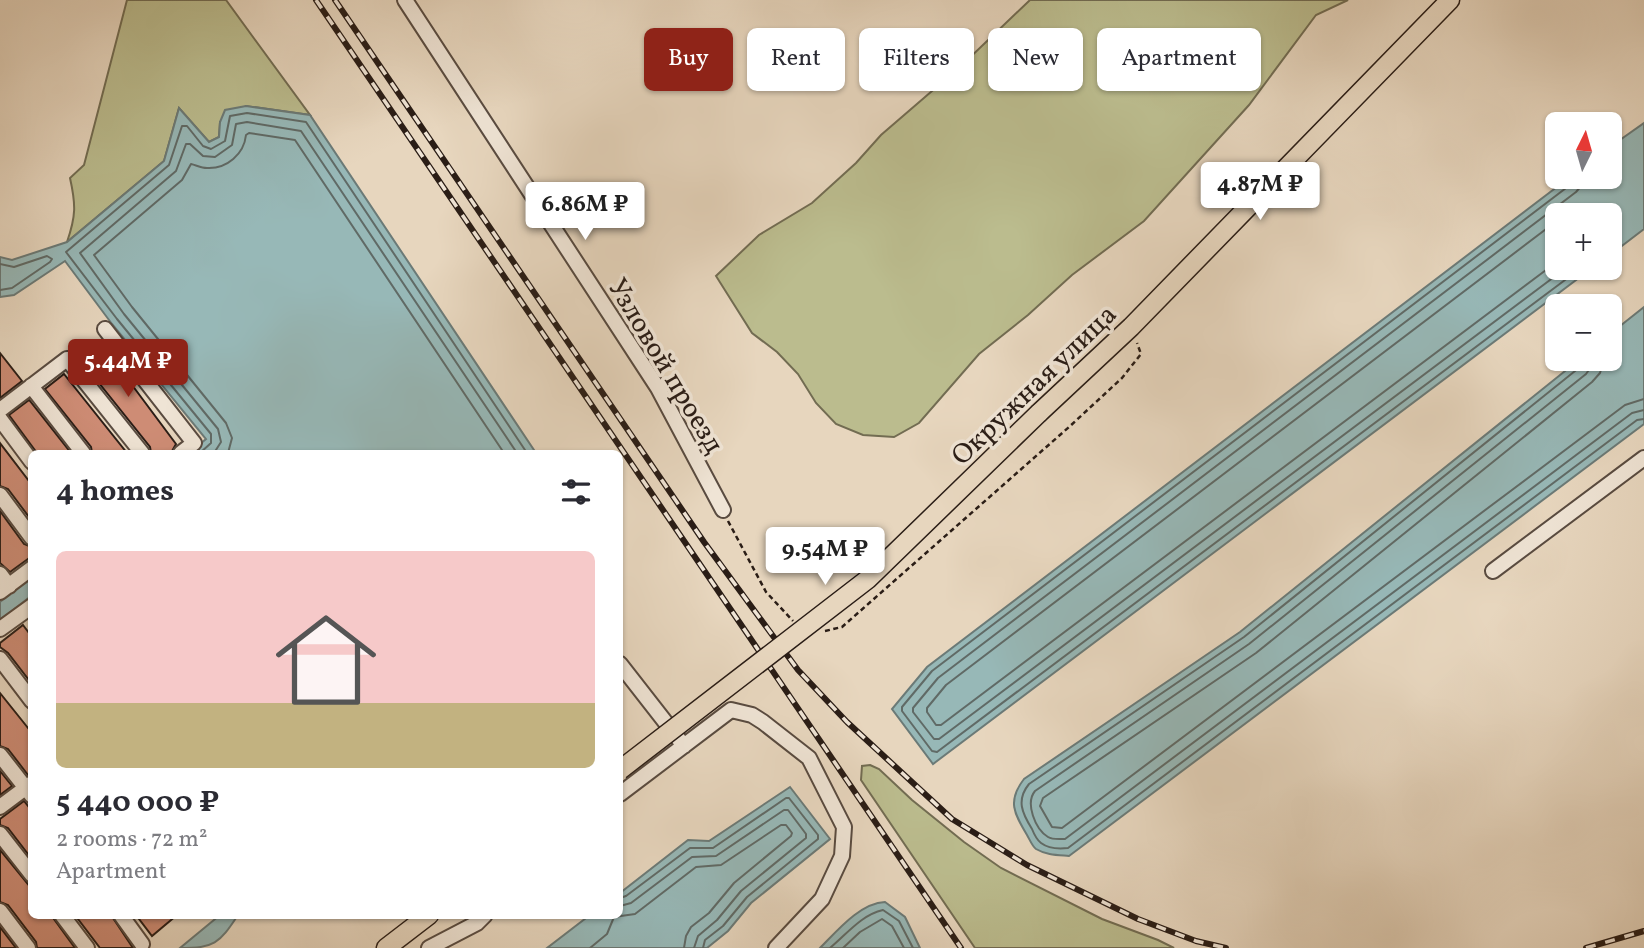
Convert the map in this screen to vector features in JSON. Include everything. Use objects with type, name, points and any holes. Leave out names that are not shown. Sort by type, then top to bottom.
[{"type":"main road","name":"Окружная улица","points":[[623,768],[867,579],[1131,327],[1450,0]]},
{"type":"main road","points":[[386,948],[424,919]]},
{"type":"street","name":"Узловой проезд","points":[[405,0],[658,388],[723,510]]},
{"type":"street","points":[[105,329],[194,443],[185,450]]},
{"type":"street","points":[[0,410],[67,359],[140,450]]},
{"type":"street","points":[[31,386],[81,450]]},
{"type":"street","points":[[0,419],[28,457]]},
{"type":"street","points":[[1493,571],[1644,458]]},
{"type":"street","points":[[0,495],[28,533]]},
{"type":"street","points":[[3,584],[28,570]]},
{"type":"street","points":[[0,629],[28,614]]},
{"type":"street","points":[[0,659],[28,696]]},
{"type":"street","points":[[623,668],[684,746]]},
{"type":"street","points":[[623,792],[731,710],[752,715],[809,758],[844,827],[842,856],[822,899],[776,948]]},
{"type":"street","points":[[0,755],[28,788]]},
{"type":"street","points":[[0,807],[28,790]]},
{"type":"street","points":[[0,834],[28,870]]},
{"type":"street","points":[[0,911],[28,948]]},
{"type":"street","points":[[65,919],[88,948]]},
{"type":"street","points":[[124,919],[142,944]]},
{"type":"street","points":[[429,948],[481,919]]},
{"type":"green space","points":[[127,0],[226,0],[310,115],[246,106],[220,122],[219,137],[209,142],[179,108],[164,161],[67,242],[74,210],[70,178],[84,165]]},
{"type":"green space","points":[[1030,0],[1348,0],[1316,15],[1261,89],[1261,28],[1097,28],[1097,91],[1259,91],[1144,221],[1072,275],[979,354],[919,423],[894,437],[863,435],[836,424],[816,403],[798,374],[777,352],[752,333],[716,276],[759,235],[812,203],[856,163],[881,135],[932,91],[974,91],[974,54],[988,40],[988,91],[1083,91],[1083,28],[1001,28]]},
{"type":"green space","points":[[870,765],[879,769],[964,842],[1001,868],[1102,919],[1174,948],[975,948],[861,780],[862,766]]},
{"type":"water","points":[[246,106],[310,115],[534,450],[193,450],[206,439],[112,324],[65,261],[14,295],[0,297],[0,257],[12,260],[67,242],[164,161],[179,108],[209,142],[219,137],[220,122],[225,110]]},
{"type":"water","points":[[1644,123],[1644,229],[1622,246],[1622,203],[1545,203],[1545,280],[1576,280],[1557,294],[1545,294],[1545,303],[933,764],[892,709],[927,667],[1554,189],[1622,189],[1622,139]]},
{"type":"water","points":[[1644,307],[1644,424],[1069,856],[1048,854],[1035,848],[1014,807],[1015,794],[1024,779],[1240,632],[1565,371],[1622,371],[1622,324]]},
{"type":"water","points":[[28,579],[28,598],[0,620],[0,602]]},
{"type":"water","points":[[790,787],[830,839],[751,903],[728,931],[707,948],[547,948],[585,919],[623,919],[623,891],[688,840],[709,841]]},
{"type":"water","points":[[885,902],[905,917],[920,948],[820,948],[858,913],[867,907]]},
{"type":"water","points":[[215,919],[235,919],[215,942],[201,947],[180,948]]},
{"type":"building","points":[[100,342],[176,444],[173,450],[150,450],[79,358]]},
{"type":"building","points":[[0,353],[22,381],[0,398]]},
{"type":"building","points":[[64,374],[125,450],[92,450],[45,389]]},
{"type":"building","points":[[29,400],[69,450],[35,450],[9,415]]},
{"type":"building","points":[[0,443],[28,480],[28,516],[8,489],[0,486]]},
{"type":"building","points":[[0,511],[24,544],[28,546],[28,559],[10,572],[0,563]]},
{"type":"building","points":[[23,625],[28,632],[28,679],[0,647],[0,643]]},
{"type":"building","points":[[0,693],[28,728],[28,775],[8,749],[0,746]]},
{"type":"building","points":[[0,771],[12,786],[0,795]]},
{"type":"building","points":[[24,801],[28,806],[28,854],[8,828],[0,825],[0,819]]},
{"type":"building","points":[[0,850],[28,884],[28,919],[54,919],[75,948],[37,948],[36,942],[8,905],[0,902]]},
{"type":"building","points":[[78,919],[114,919],[133,948],[100,948]]},
{"type":"building","points":[[139,919],[172,919],[152,936]]},
{"type":"building","points":[[0,927],[16,948],[0,948]]},
{"type":"railway","points":[[316,0],[622,450]]},
{"type":"railway","points":[[335,0],[704,542],[798,670],[847,722],[952,819],[1027,865],[1138,919],[1196,941],[1226,948]]},
{"type":"railway","points":[[623,451],[961,948]]},
{"type":"railway","points":[[1586,948],[1644,931]]}]
